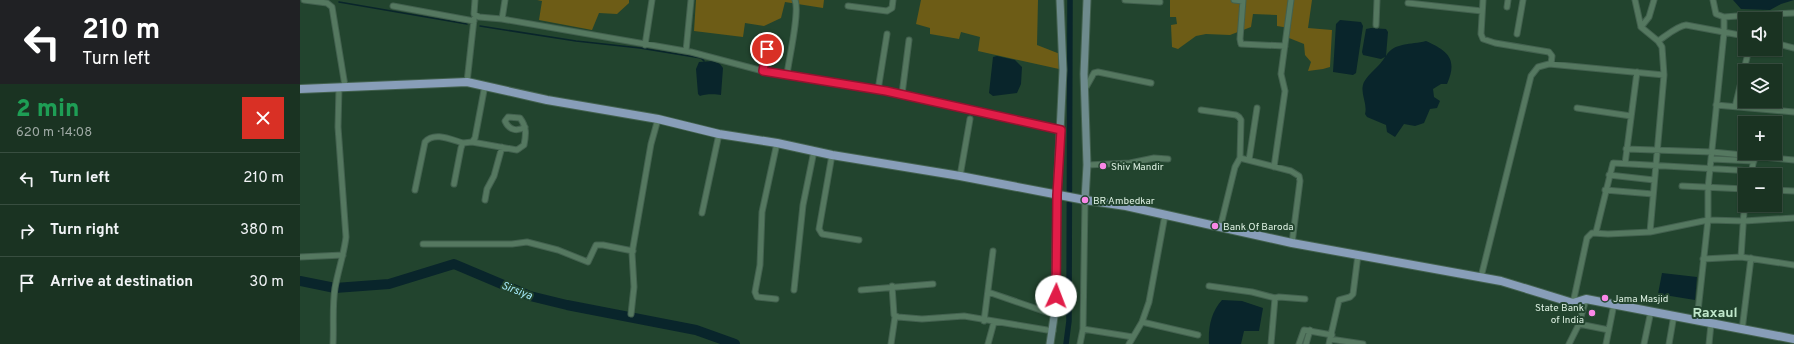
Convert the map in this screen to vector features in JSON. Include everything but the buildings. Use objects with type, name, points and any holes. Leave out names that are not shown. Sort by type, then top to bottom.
[{"type":"main road","points":[[300,89],[342,86],[468,82],[547,100],[658,119],[719,134],[777,143],[832,155],[960,176],[1081,200],[1126,206],[1292,243],[1501,281],[1573,303],[1586,299],[1794,339]]},
{"type":"street","points":[[304,0],[327,3],[332,7],[342,86],[338,127],[346,237],[335,288],[333,308],[333,344]]},
{"type":"street","points":[[468,82],[476,0]]},
{"type":"street","points":[[502,19],[505,0]]},
{"type":"street","points":[[645,45],[652,0]]},
{"type":"street","points":[[686,51],[691,0]]},
{"type":"street","points":[[787,74],[796,18],[797,6],[795,0]]},
{"type":"street","points":[[848,6],[887,11],[892,8],[893,0]]},
{"type":"street","points":[[1050,344],[1055,315],[1060,196],[1063,70],[1060,0]]},
{"type":"street","points":[[1080,344],[1083,329],[1081,200],[1087,164],[1084,90],[1086,0]]},
{"type":"street","points":[[1125,0],[1160,2]]},
{"type":"street","points":[[1234,0],[1243,1],[1240,39],[1241,44],[1285,46]]},
{"type":"street","points":[[1274,167],[1285,91],[1281,74],[1291,0]]},
{"type":"street","points":[[1376,25],[1377,0]]},
{"type":"street","points":[[1483,0],[1481,34],[1483,39],[1495,43],[1549,52],[1552,56],[1551,64]]},
{"type":"street","points":[[1507,8],[1508,0]]},
{"type":"street","points":[[1518,34],[1523,0]]},
{"type":"street","points":[[1635,0],[1641,27],[1658,41],[1664,54],[1664,75],[1650,232]]},
{"type":"street","points":[[1641,27],[1649,17],[1654,0]]},
{"type":"street","points":[[1713,0],[1716,14],[1724,18],[1738,18]]},
{"type":"street","points":[[1408,3],[1482,11]]},
{"type":"street","points":[[393,6],[474,21]]},
{"type":"street","points":[[1782,14],[1794,13]]},
{"type":"street","points":[[474,14],[479,17],[502,19],[686,51],[763,71],[902,94],[1061,130]]},
{"type":"street","points":[[1697,320],[1708,220],[1708,188],[1724,33],[1724,18]]},
{"type":"street","points":[[1658,41],[1680,25],[1738,35]]},
{"type":"street","points":[[878,90],[887,34]]},
{"type":"street","points":[[763,71],[769,39]]},
{"type":"street","points":[[902,94],[909,40]]},
{"type":"street","points":[[1782,45],[1794,48]]},
{"type":"street","points":[[1735,106],[1747,56]]},
{"type":"street","points":[[1481,277],[1531,76],[1538,67],[1551,64],[1664,75]]},
{"type":"street","points":[[1084,90],[1094,73],[1098,72],[1151,83]]},
{"type":"street","points":[[1625,164],[1637,72]]},
{"type":"street","points":[[472,142],[475,138],[484,85]]},
{"type":"street","points":[[1716,105],[1794,112]]},
{"type":"street","points":[[1249,160],[1256,108]]},
{"type":"street","points":[[1577,108],[1632,116]]},
{"type":"street","points":[[1201,110],[1239,117],[1241,120],[1240,158],[1235,168],[1220,228]]},
{"type":"street","points":[[631,314],[634,287],[633,251],[651,144],[658,119]]},
{"type":"street","points":[[960,176],[970,120]]},
{"type":"street","points":[[415,190],[425,142],[428,138],[432,136],[463,143],[472,142],[517,150],[524,145],[526,133],[525,127]]},
{"type":"street","points":[[702,213],[719,134]]},
{"type":"street","points":[[454,184],[463,143]]},
{"type":"street","points":[[776,299],[757,297],[755,292],[760,265],[762,212],[777,143]]},
{"type":"street","points":[[485,200],[487,189],[494,176],[502,147]]},
{"type":"street","points":[[1626,149],[1712,152],[1738,156]]},
{"type":"street","points":[[794,290],[803,205],[814,151]]},
{"type":"street","points":[[832,155],[819,230],[822,234],[859,240]]},
{"type":"street","points":[[1087,164],[1130,163],[1154,158],[1168,159]]},
{"type":"street","points":[[1240,158],[1291,171],[1299,176],[1300,181],[1292,243]]},
{"type":"street","points":[[1712,159],[1738,159]]},
{"type":"street","points":[[1782,160],[1794,160]]},
{"type":"street","points":[[1596,232],[1613,162],[1625,164],[1711,168],[1738,171]]},
{"type":"street","points":[[1610,175],[1654,180]]},
{"type":"street","points":[[1682,186],[1738,188]]},
{"type":"street","points":[[1606,190],[1653,194]]},
{"type":"street","points":[[1782,190],[1794,191]]},
{"type":"street","points":[[1741,257],[1744,212]]},
{"type":"street","points":[[1129,344],[1142,322],[1149,302],[1165,215]]},
{"type":"street","points":[[1573,303],[1587,238],[1592,233],[1596,232],[1608,234],[1650,232],[1708,220],[1744,221],[1794,218]]},
{"type":"street","points":[[423,244],[512,244],[527,242],[558,250],[588,262],[596,245],[633,251]]},
{"type":"street","points":[[984,321],[993,251]]},
{"type":"street","points":[[300,257],[343,254]]},
{"type":"street","points":[[1330,339],[1339,300],[1350,297],[1353,294],[1358,255]]},
{"type":"street","points":[[1703,259],[1741,257],[1794,265]]},
{"type":"street","points":[[1742,330],[1751,258]]},
{"type":"street","points":[[861,290],[892,286],[933,284]]},
{"type":"street","points":[[891,344],[895,316],[892,286]]},
{"type":"street","points":[[1209,286],[1275,298],[1305,299]]},
{"type":"street","points":[[988,292],[1055,315]]},
{"type":"street","points":[[1271,344],[1275,298]]},
{"type":"street","points":[[1569,344],[1579,324],[1586,299]]},
{"type":"street","points":[[1606,344],[1614,304]]},
{"type":"street","points":[[1644,344],[1651,311]]},
{"type":"street","points":[[1669,344],[1674,315]]},
{"type":"street","points":[[895,316],[922,319],[964,316],[984,321],[1053,331]]},
{"type":"street","points":[[988,344],[994,322]]},
{"type":"street","points":[[1142,322],[1198,335]]},
{"type":"street","points":[[1579,324],[1609,330]]},
{"type":"street","points":[[1709,344],[1711,324]]},
{"type":"street","points":[[1083,329],[1133,336]]},
{"type":"street","points":[[1300,344],[1302,332],[1304,330],[1310,330],[1330,339],[1363,344]]},
{"type":"street","points":[[1306,344],[1310,330]]},
{"type":"shaded area","points":[[537,0],[629,0],[629,3],[617,14],[599,13],[592,30],[539,20],[542,1]]},
{"type":"shaded area","points":[[696,0],[824,0],[823,8],[785,2],[781,18],[764,26],[745,23],[743,37],[694,31]]},
{"type":"shaded area","points":[[921,0],[1038,0],[1037,45],[1060,54],[1059,69],[978,51],[980,37],[961,32],[959,39],[930,34],[930,28],[916,24]]},
{"type":"shaded area","points":[[1170,0],[1312,0],[1308,28],[1332,30],[1330,67],[1308,71],[1311,62],[1305,55],[1304,44],[1289,38],[1289,28],[1277,26],[1277,15],[1253,14],[1251,27],[1230,35],[1206,34],[1196,36],[1178,49],[1172,47],[1171,25],[1177,24],[1176,17],[1170,17]]},
{"type":"water","points":[[1733,0],[1794,0],[1781,4],[1770,10],[1741,9]]},
{"type":"water","points":[[1340,20],[1361,22],[1363,26],[1356,73],[1353,75],[1333,72],[1336,24]]},
{"type":"water","points":[[1366,29],[1386,29],[1388,32],[1386,56],[1398,46],[1426,41],[1445,52],[1451,62],[1450,75],[1447,84],[1441,84],[1433,89],[1434,97],[1440,101],[1437,108],[1430,109],[1424,123],[1415,126],[1404,124],[1395,137],[1387,132],[1386,125],[1367,117],[1365,114],[1366,110],[1362,90],[1364,82],[1385,57],[1381,59],[1363,55],[1362,52]]},
{"type":"water","points":[[997,56],[1015,60],[1022,67],[1021,84],[1017,93],[993,96],[989,93],[993,57]]},
{"type":"water","points":[[713,61],[720,64],[723,68],[721,95],[710,94],[700,96],[698,94],[696,69],[699,62]]},
{"type":"water","points":[[1662,273],[1697,277],[1695,300],[1658,294]]},
{"type":"water","points":[[1222,300],[1242,301],[1263,308],[1259,331],[1244,331],[1241,344],[1209,344],[1211,320],[1215,310]]},
{"type":"waterway","points":[[324,0],[328,1]]},
{"type":"waterway","points":[[1066,344],[1069,321],[1070,0]]},
{"type":"waterway","points":[[339,2],[467,24]]},
{"type":"waterway","points":[[480,26],[576,41],[640,48],[701,58],[704,61]]},
{"type":"waterway","name":"Sirsiya","points":[[300,281],[335,288],[389,284],[454,264],[530,296],[567,305],[696,330],[735,344]]},
{"type":"place","name":"Shiv Mandir","points":[[1103,166]]},
{"type":"place","name":"BR Ambedkar","points":[[1085,200]]},
{"type":"place","name":"Bank Of Baroda","points":[[1215,226]]},
{"type":"place","name":"Jama Masjid","points":[[1605,298]]},
{"type":"place","name":"State Bank of India","points":[[1592,313]]},
{"type":"district","name":"Raxaul","points":[[1715,312]]},
{"type":"route","points":[[767,49],[763,71],[828,80],[886,91],[1061,130],[1057,195],[1056,296]]}]
